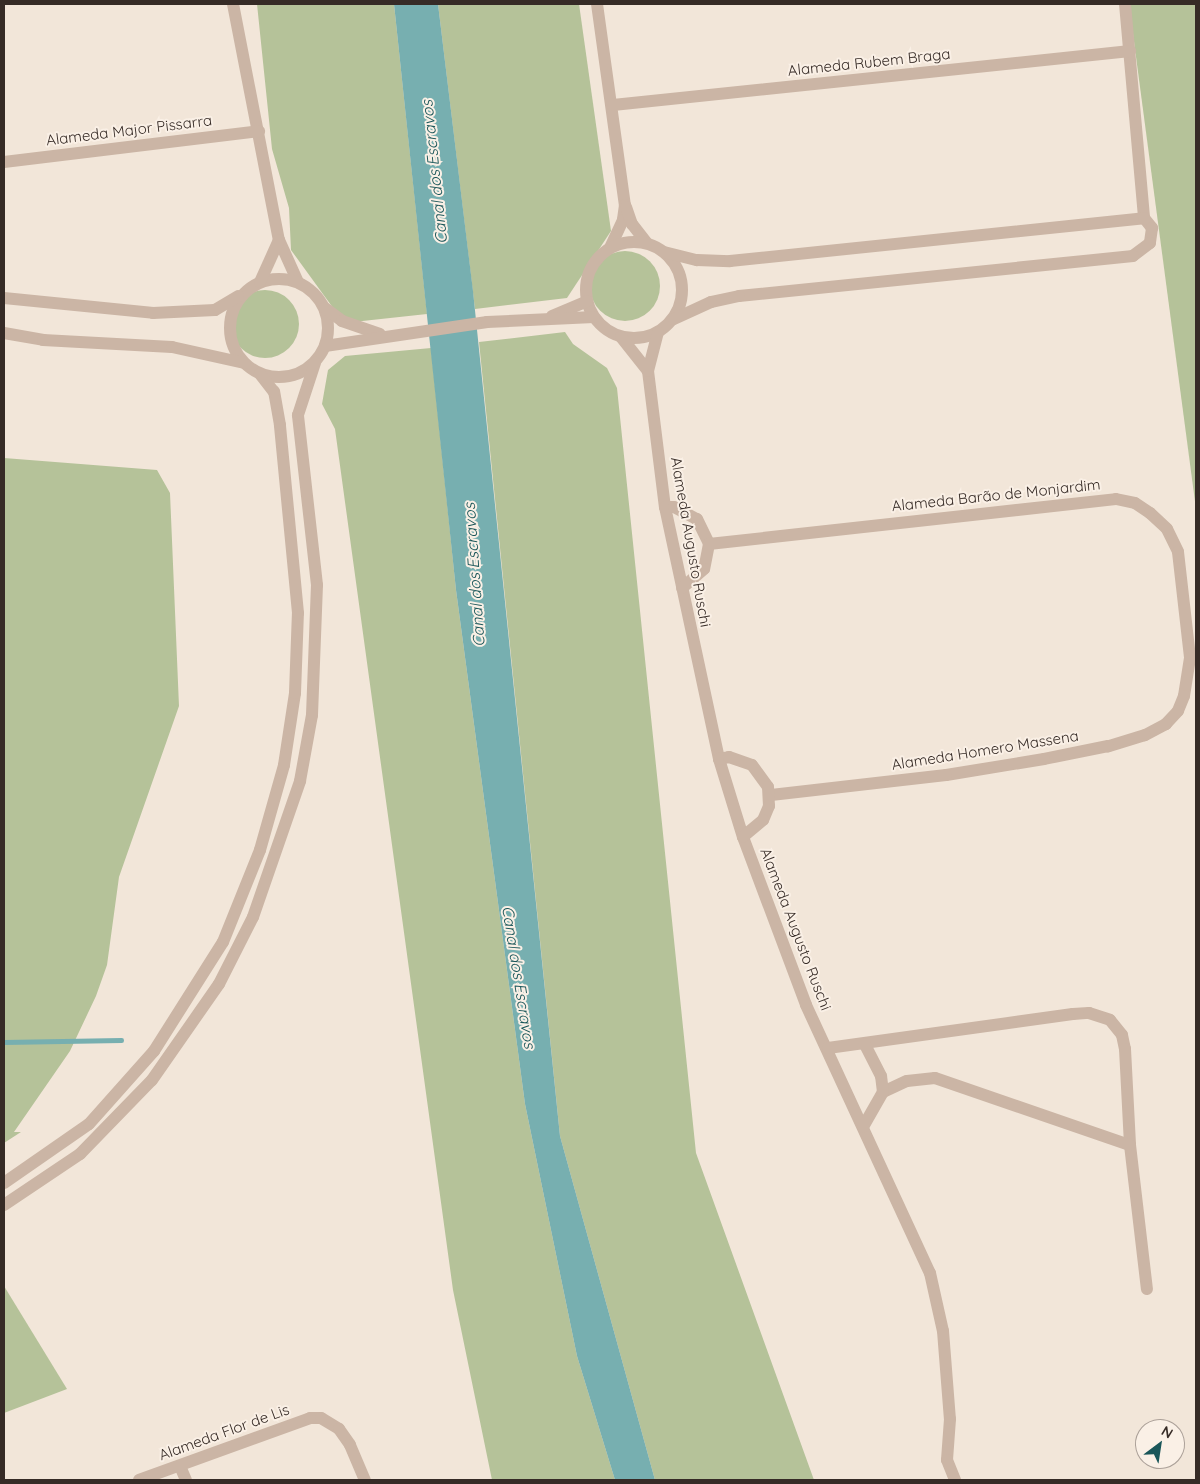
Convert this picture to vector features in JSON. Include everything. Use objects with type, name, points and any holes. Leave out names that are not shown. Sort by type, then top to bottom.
[{"type":"street","points":[[234,4],[279,240],[298,282]]},
{"type":"street","points":[[596,4],[613,104],[625,205],[632,224],[647,243],[664,252],[697,260],[730,261],[1144,218],[1152,224],[1153,236],[1145,249],[1133,256],[739,296],[711,302],[674,318],[658,332],[640,338],[621,337]]},
{"type":"street","points":[[1125,4],[1144,218]]},
{"type":"street","name":"Alameda Rubem Braga","points":[[613,104],[1130,51]]},
{"type":"street","name":"Alameda Major Pissarra","points":[[4,162],[259,131]]},
{"type":"street","points":[[625,205],[623,220],[610,248],[589,270],[587,301],[594,317],[621,337],[648,371]]},
{"type":"street","points":[[260,282],[279,240]]},
{"type":"street","points":[[610,248],[628,242],[647,243]]},
{"type":"street","points":[[664,252],[681,276],[680,305],[674,318]]},
{"type":"street","points":[[4,298],[113,311],[181,313],[215,310],[260,282],[285,278],[298,282],[318,297],[325,308],[348,324],[385,336]]},
{"type":"street","points":[[244,292],[229,322],[232,344],[244,363]]},
{"type":"street","points":[[552,316],[587,301]]},
{"type":"street","points":[[4,1205],[80,1154],[152,1080],[219,984],[253,917],[300,781],[312,715],[317,585],[298,414],[315,362],[325,346],[328,327],[325,308]]},
{"type":"street","points":[[325,346],[487,322],[552,316],[594,317]]},
{"type":"street","name":"Alameda Augusto Ruschi","points":[[658,332],[648,371],[665,507],[719,759],[743,837],[806,1005],[828,1048],[930,1273],[943,1331],[950,1419],[947,1460],[955,1480]]},
{"type":"street","points":[[4,333],[43,340],[188,349],[244,363],[260,374],[274,392],[280,425],[298,613],[295,693],[284,765],[260,850],[223,942],[154,1051],[89,1124],[4,1183]]},
{"type":"street","points":[[260,374],[289,376],[315,362]]},
{"type":"street","name":"Alameda Barão de Monjardim","points":[[709,544],[1091,500],[1135,503],[1166,529],[1178,552],[1190,658],[1184,696]]},
{"type":"street","points":[[665,507],[680,508],[697,519],[709,544],[704,569],[682,588]]},
{"type":"street","name":"Alameda Homero Massena","points":[[771,795],[946,776],[1108,746],[1145,736],[1166,724],[1178,711],[1184,696]]},
{"type":"street","points":[[719,759],[730,757],[752,765],[764,778],[771,795],[763,820],[743,837]]},
{"type":"street","points":[[828,1048],[1073,1014],[1098,1014],[1110,1020],[1122,1035],[1130,1145],[1147,1289]]},
{"type":"street","points":[[865,1044],[881,1076],[884,1092]]},
{"type":"street","points":[[863,1127],[884,1092],[907,1081],[935,1078],[1130,1145]]},
{"type":"street","name":"Alameda Flor de Lis","points":[[139,1480],[298,1421],[321,1418],[339,1429],[350,1445],[365,1480]]},
{"type":"street","points":[[180,1466],[186,1480]]},
{"type":"green space","points":[[257,4],[394,4],[427,314],[344,323],[291,250],[289,208],[272,149]]},
{"type":"green space","points":[[438,4],[579,4],[611,231],[567,298],[475,309]]},
{"type":"green space","points":[[1129,4],[1196,4],[1196,509]]},
{"type":"green space","points":[[625,251],[644,257],[654,267],[660,286],[654,305],[644,315],[625,321],[606,315],[596,305],[590,286],[596,267],[606,257]]},
{"type":"green space","points":[[265,290],[278,293],[289,300],[296,311],[299,324],[296,337],[289,348],[278,355],[265,358],[252,355],[241,348],[234,337],[231,324],[234,311],[241,300],[252,293]]},
{"type":"green space","points":[[565,332],[573,344],[607,368],[617,388],[696,1153],[814,1480],[655,1480],[560,1136],[479,342]]},
{"type":"green space","points":[[431,348],[456,590],[525,1104],[577,1356],[615,1480],[492,1480],[453,1290],[335,429],[322,404],[328,370],[345,356]]},
{"type":"green space","points":[[4,458],[157,470],[170,493],[179,706],[119,877],[107,965],[96,996],[70,1051],[14,1132],[21,1132],[4,1143]]},
{"type":"green space","points":[[4,1286],[67,1389],[4,1413]]},
{"type":"water","name":"Canal dos Escravos","points":[[394,4],[438,4],[473,291],[560,1136],[655,1480],[615,1480],[577,1356],[525,1104],[456,590]]},
{"type":"waterway","points":[[4,1042],[121,1040]]}]
